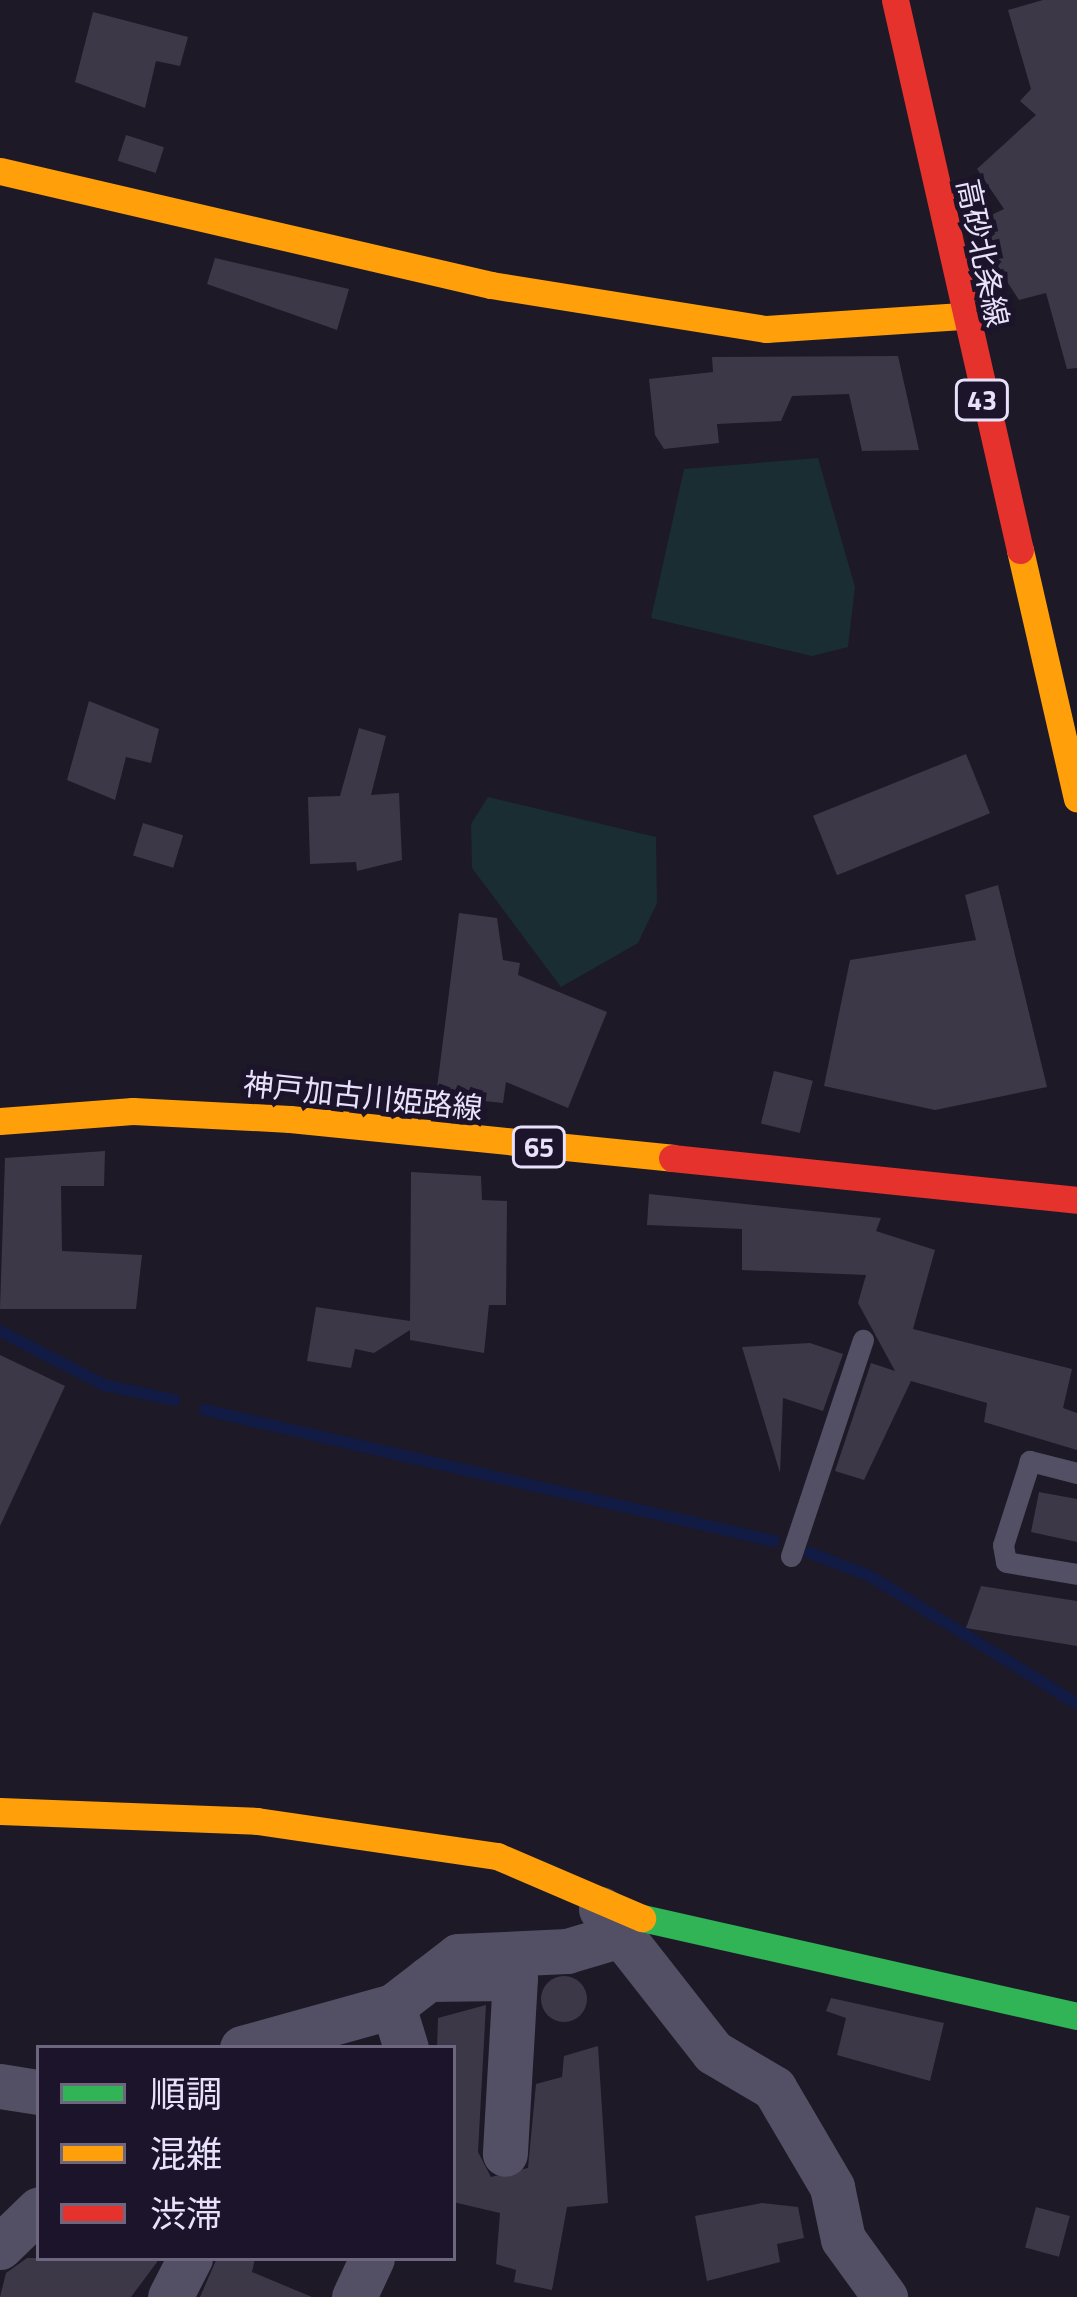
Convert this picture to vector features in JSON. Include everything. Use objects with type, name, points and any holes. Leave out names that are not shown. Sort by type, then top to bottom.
[{"type":"street","name":"高砂北条線","points":[[895,0],[962,316],[1057,628],[1077,799]]},
{"type":"street","points":[[0,171],[491,285],[766,329],[962,316]]},
{"type":"street","name":"神戸加古川姫路線","points":[[0,1121],[133,1111],[290,1119],[1077,1199]]},
{"type":"street","points":[[0,1811],[389,1837],[497,1856],[613,1922],[1077,2016]]},
{"type":"street","points":[[409,2011],[458,1956],[567,1951],[613,1922]]},
{"type":"street","points":[[613,1922],[713,2052],[774,2088],[832,2187],[843,2240],[885,2297]]},
{"type":"street","points":[[256,2045],[409,2011],[515,1978],[505,2154]]},
{"type":"street","points":[[0,2086],[36,2092]]},
{"type":"street","points":[[0,2247],[36,2212]]},
{"type":"street","points":[[170,2297],[188,2261]]},
{"type":"street","points":[[354,2297],[371,2261]]},
{"type":"lane","points":[[794,1548],[863,1340]]},
{"type":"lane","points":[[1077,1473],[1030,1461],[1003,1545],[1006,1562],[1077,1574]]},
{"type":"green space","points":[[818,458],[855,587],[848,647],[812,656],[651,618],[684,469]]},
{"type":"green space","points":[[488,797],[656,837],[657,903],[638,943],[561,987],[472,868],[471,824]]},
{"type":"building","points":[[1043,0],[1077,0],[1077,368],[1067,369],[1046,293],[1019,300],[993,260],[983,219],[1004,209],[977,169],[1036,115],[1020,101],[1031,89],[1008,10]]},
{"type":"building","points":[[93,12],[188,37],[180,66],[156,61],[145,108],[75,82]]},
{"type":"building","points":[[126,135],[164,147],[156,173],[118,161]]},
{"type":"building","points":[[215,258],[349,289],[337,330],[207,284]]},
{"type":"building","points":[[898,356],[919,450],[862,451],[849,394],[792,396],[781,421],[717,424],[719,443],[664,449],[655,435],[649,379],[713,372],[712,357]]},
{"type":"building","points":[[89,701],[159,729],[151,763],[126,757],[115,800],[67,780]]},
{"type":"building","points":[[359,728],[386,736],[371,795],[399,793],[402,860],[357,871],[356,862],[310,864],[308,797],[340,796]]},
{"type":"building","points":[[966,754],[990,813],[837,875],[813,816]]},
{"type":"building","points":[[143,823],[183,835],[173,868],[133,856]]},
{"type":"building","points":[[998,885],[1047,1087],[935,1110],[824,1086],[850,960],[976,940],[965,895]]},
{"type":"building","points":[[459,913],[497,918],[503,960],[520,963],[518,975],[607,1012],[568,1108],[506,1082],[503,1103],[436,1096]]},
{"type":"building","points":[[774,1071],[813,1081],[800,1133],[761,1123]]},
{"type":"building","points":[[105,1151],[104,1186],[61,1186],[62,1251],[142,1255],[136,1309],[0,1309],[5,1158]]},
{"type":"building","points":[[411,1172],[481,1176],[482,1200],[507,1201],[506,1305],[489,1305],[484,1353],[410,1340],[410,1330],[374,1353],[355,1349],[351,1368],[307,1361],[316,1307],[410,1321]]},
{"type":"building","points":[[649,1194],[881,1218],[876,1231],[935,1250],[913,1329],[1072,1369],[1063,1408],[1077,1413],[1077,1450],[984,1422],[987,1403],[911,1381],[864,1480],[835,1471],[871,1363],[895,1371],[858,1303],[866,1275],[742,1270],[742,1229],[647,1225]]},
{"type":"building","points":[[810,1343],[843,1354],[823,1411],[783,1398],[780,1473],[742,1347]]},
{"type":"building","points":[[0,1355],[65,1386],[0,1526]]},
{"type":"building","points":[[1039,1492],[1077,1499],[1077,1542],[1031,1532]]},
{"type":"building","points":[[981,1586],[1077,1601],[1077,1646],[966,1628]]},
{"type":"building","points":[[564,1976],[581,1982],[587,1999],[581,2016],[564,2022],[547,2016],[541,1999],[547,1982]]},
{"type":"building","points":[[831,1998],[944,2023],[930,2081],[837,2055],[846,2018],[826,2011]]},
{"type":"building","points":[[486,2005],[478,2152],[491,2177],[528,2168],[536,2084],[562,2077],[564,2056],[598,2046],[608,2203],[567,2207],[552,2290],[514,2282],[516,2270],[496,2264],[500,2213],[456,2203],[456,2045],[437,2045],[438,2018]]},
{"type":"building","points":[[762,2203],[798,2207],[804,2238],[777,2244],[780,2262],[707,2281],[695,2216]]},
{"type":"building","points":[[1036,2207],[1070,2216],[1059,2257],[1025,2248]]},
{"type":"building","points":[[27,2258],[158,2261],[131,2297],[0,2297],[6,2273]]},
{"type":"building","points":[[216,2261],[254,2261],[252,2272],[312,2297],[200,2297]]},
{"type":"waterway","points":[[0,1331],[104,1385],[174,1400]]},
{"type":"waterway","points":[[205,1410],[774,1541]]},
{"type":"waterway","points":[[810,1553],[870,1576],[1077,1704]]},
{"type":"traffic: fast","points":[[642,1918],[1077,2016]]},
{"type":"traffic: slow","points":[[0,171],[491,285],[766,329],[962,316]]},
{"type":"traffic: slow","points":[[1020,550],[1077,799]]},
{"type":"traffic: slow","points":[[0,1121],[133,1111],[290,1119],[672,1158]]},
{"type":"traffic: slow","points":[[0,1811],[257,1821],[497,1856],[642,1918]]},
{"type":"traffic: jam","points":[[895,0],[1020,550]]},
{"type":"traffic: jam","points":[[672,1158],[1077,1200]]}]
